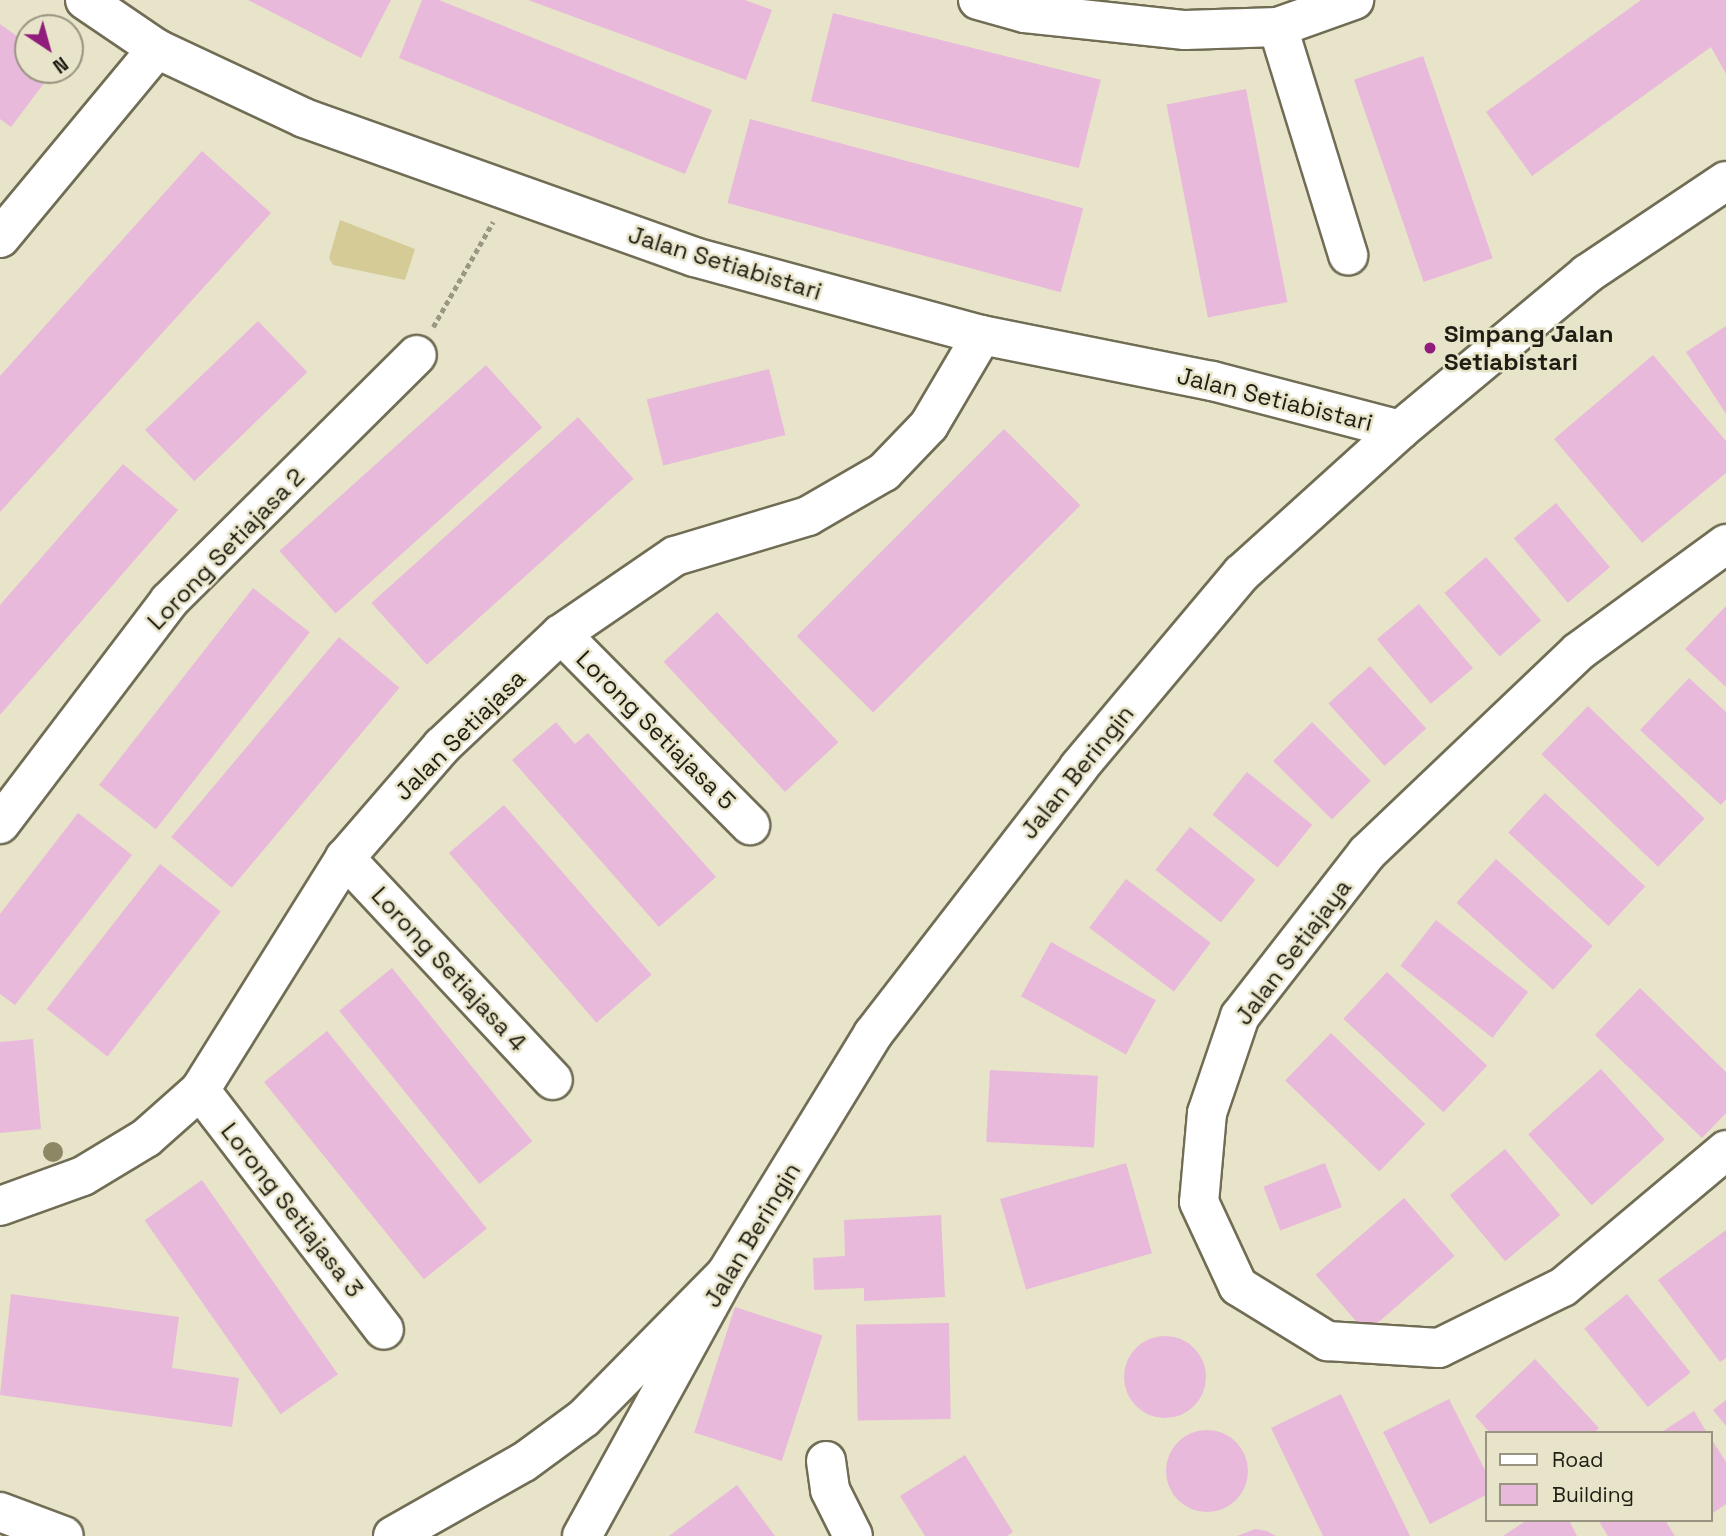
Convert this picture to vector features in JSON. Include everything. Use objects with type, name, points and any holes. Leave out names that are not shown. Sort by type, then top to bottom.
[{"type":"street","name":"Jalan Setiabistari","points":[[85,0],[157,49],[304,118],[694,257],[982,335],[1212,381],[1400,430]]},
{"type":"street","points":[[978,0],[1025,13],[1185,30],[1278,27],[1354,0]]},
{"type":"street","points":[[1278,27],[1348,256]]},
{"type":"street","points":[[0,239],[157,49]]},
{"type":"street","name":"Jalan Beringin","points":[[593,1528],[726,1274],[873,1034],[1079,767],[1242,573],[1400,430],[1587,274],[1726,181]]},
{"type":"street","name":"Jalan Setiajasa","points":[[0,1206],[83,1176],[146,1138],[200,1090],[345,858],[442,746],[561,634],[675,556],[808,516],[884,471],[929,425],[982,335]]},
{"type":"street","name":"Lorong Setiajasa 2","points":[[0,824],[169,601],[417,355]]},
{"type":"street","name":"Jalan Setiajaya","points":[[1726,544],[1578,652],[1367,853],[1240,1016],[1207,1112],[1199,1202],[1238,1286],[1282,1314],[1327,1340],[1439,1348],[1563,1287],[1726,1150]]},
{"type":"street","name":"Lorong Setiajasa 5","points":[[561,634],[750,825]]},
{"type":"street","name":"Lorong Setiajasa 4","points":[[345,858],[553,1080]]},
{"type":"street","name":"Lorong Setiajasa 3","points":[[200,1090],[384,1330]]},
{"type":"street","points":[[393,1536],[524,1462],[584,1418],[726,1274]]},
{"type":"street","points":[[826,1461],[830,1490],[853,1536]]},
{"type":"street","points":[[0,1513],[64,1536]]},
{"type":"path","points":[[417,355],[511,191]]},
{"type":"shaded area","points":[[340,220],[415,249],[405,280],[333,265],[329,258]]},
{"type":"building","points":[[248,0],[391,0],[361,58]]},
{"type":"building","points":[[422,0],[439,0],[712,110],[685,174],[399,58]]},
{"type":"building","points":[[528,0],[745,0],[772,10],[746,80]]},
{"type":"building","points":[[1641,0],[1726,0],[1726,74],[1711,47],[1532,176],[1486,112]]},
{"type":"building","points":[[833,13],[1101,80],[1079,168],[811,101]]},
{"type":"building","points":[[0,24],[14,34],[14,84],[43,84],[11,127],[0,119]]},
{"type":"building","points":[[1423,56],[1493,258],[1424,282],[1354,80]]},
{"type":"building","points":[[1246,89],[1287,302],[1208,317],[1166,104]]},
{"type":"building","points":[[750,119],[1083,208],[1061,292],[727,203]]},
{"type":"building","points":[[202,151],[271,213],[0,512],[0,376]]},
{"type":"building","points":[[258,321],[307,372],[194,481],[145,430]]},
{"type":"building","points":[[1726,326],[1726,414],[1686,352]]},
{"type":"building","points":[[1653,355],[1726,441],[1726,473],[1642,543],[1554,439]]},
{"type":"building","points":[[486,365],[542,427],[336,613],[279,551]]},
{"type":"building","points":[[769,369],[785,435],[663,465],[647,399]]},
{"type":"building","points":[[578,417],[634,479],[427,665],[371,603]]},
{"type":"building","points":[[1004,429],[1080,505],[873,713],[797,636]]},
{"type":"building","points":[[123,464],[178,510],[0,715],[0,605]]},
{"type":"building","points":[[1556,503],[1610,567],[1568,603],[1514,538]]},
{"type":"building","points":[[1486,557],[1541,620],[1500,656],[1444,593]]},
{"type":"building","points":[[253,588],[310,632],[156,829],[99,785]]},
{"type":"building","points":[[1419,604],[1473,668],[1431,704],[1377,639]]},
{"type":"building","points":[[1726,606],[1726,687],[1685,649]]},
{"type":"building","points":[[717,612],[838,742],[785,792],[664,662]]},
{"type":"building","points":[[339,637],[400,688],[232,888],[171,837]]},
{"type":"building","points":[[1370,666],[1426,728],[1385,766],[1328,703]]},
{"type":"building","points":[[1689,678],[1726,712],[1726,799],[1721,805],[1640,730]]},
{"type":"building","points":[[1588,706],[1705,819],[1658,867],[1541,754]]},
{"type":"building","points":[[556,722],[575,744],[588,733],[716,877],[659,927],[512,760]]},
{"type":"building","points":[[1312,722],[1371,781],[1332,820],[1273,761]]},
{"type":"building","points":[[1247,772],[1312,825],[1278,868],[1212,815]]},
{"type":"building","points":[[1545,793],[1645,886],[1608,926],[1508,832]]},
{"type":"building","points":[[504,805],[652,975],[597,1023],[449,853]]},
{"type":"building","points":[[78,813],[132,855],[15,1005],[0,994],[0,914]]},
{"type":"building","points":[[1190,827],[1255,880],[1221,923],[1155,870]]},
{"type":"building","points":[[1496,859],[1593,946],[1553,990],[1457,903]]},
{"type":"building","points":[[160,864],[221,911],[107,1056],[47,1009]]},
{"type":"building","points":[[1126,879],[1211,943],[1174,992],[1089,928]]},
{"type":"building","points":[[1436,920],[1528,992],[1492,1038],[1400,966]]},
{"type":"building","points":[[1051,942],[1156,1000],[1126,1054],[1021,996]]},
{"type":"building","points":[[392,968],[532,1141],[479,1184],[339,1011]]},
{"type":"building","points":[[1387,972],[1487,1065],[1444,1112],[1343,1019]]},
{"type":"building","points":[[1640,988],[1726,1072],[1726,1113],[1702,1138],[1595,1035]]},
{"type":"building","points":[[327,1031],[487,1228],[424,1279],[264,1082]]},
{"type":"building","points":[[1331,1033],[1425,1124],[1379,1171],[1285,1080]]},
{"type":"building","points":[[33,1039],[41,1129],[0,1133],[0,1042]]},
{"type":"building","points":[[1601,1069],[1665,1140],[1592,1205],[1528,1135]]},
{"type":"building","points":[[990,1070],[1098,1076],[1094,1148],[986,1142]]},
{"type":"building","points":[[1505,1149],[1560,1215],[1505,1261],[1450,1195]]},
{"type":"building","points":[[1126,1163],[1152,1253],[1026,1289],[1000,1199]]},
{"type":"building","points":[[1325,1163],[1342,1207],[1280,1231],[1263,1187]]},
{"type":"building","points":[[202,1180],[338,1374],[281,1414],[145,1220]]},
{"type":"building","points":[[1404,1198],[1455,1256],[1366,1333],[1316,1275]]},
{"type":"building","points":[[941,1215],[945,1297],[864,1301],[864,1288],[814,1290],[813,1258],[845,1256],[844,1220]]},
{"type":"building","points":[[1726,1230],[1726,1358],[1720,1362],[1658,1280]]},
{"type":"building","points":[[11,1294],[179,1317],[172,1368],[239,1378],[232,1427],[0,1395]]},
{"type":"building","points":[[1627,1294],[1691,1372],[1648,1407],[1584,1329]]},
{"type":"building","points":[[735,1307],[822,1335],[782,1461],[694,1433]]},
{"type":"building","points":[[949,1323],[951,1419],[858,1421],[856,1325]]},
{"type":"building","points":[[1165,1336],[1181,1339],[1194,1348],[1203,1361],[1206,1377],[1203,1393],[1194,1406],[1181,1415],[1165,1418],[1149,1415],[1136,1406],[1127,1393],[1124,1377],[1127,1361],[1136,1348],[1149,1339]]},
{"type":"building","points":[[1535,1359],[1599,1428],[1596,1431],[1488,1431],[1475,1416]]},
{"type":"building","points":[[1341,1394],[1410,1536],[1323,1536],[1271,1428]]},
{"type":"building","points":[[1449,1399],[1484,1468],[1484,1496],[1430,1524],[1383,1432]]},
{"type":"building","points":[[1726,1400],[1726,1426],[1713,1410]]},
{"type":"building","points":[[1694,1411],[1706,1431],[1663,1431]]},
{"type":"building","points":[[1207,1430],[1223,1433],[1236,1442],[1245,1455],[1248,1471],[1245,1487],[1236,1500],[1223,1509],[1207,1512],[1191,1509],[1178,1500],[1169,1487],[1166,1471],[1169,1455],[1178,1442],[1191,1433]]},
{"type":"building","points":[[1712,1440],[1726,1462],[1726,1504],[1712,1514]]},
{"type":"building","points":[[965,1455],[1013,1532],[1007,1536],[925,1536],[900,1496]]},
{"type":"building","points":[[737,1485],[775,1536],[669,1536]]},
{"type":"building","points":[[1524,1522],[1570,1522],[1577,1536],[1503,1536]]},
{"type":"building","points":[[1599,1522],[1666,1522],[1675,1536],[1608,1536]]},
{"type":"building","points":[[1255,1529],[1267,1531],[1276,1536],[1237,1536]]},
{"type":"place","name":"Simpang Jalan Setiabistari","points":[[1430,348]]}]
